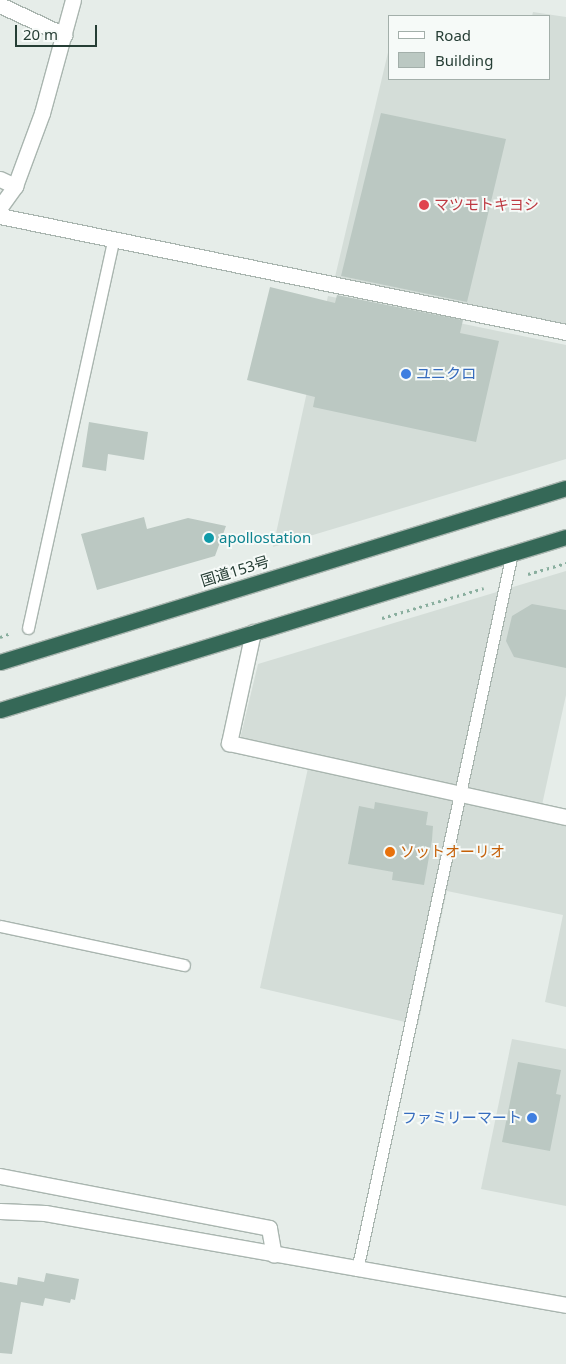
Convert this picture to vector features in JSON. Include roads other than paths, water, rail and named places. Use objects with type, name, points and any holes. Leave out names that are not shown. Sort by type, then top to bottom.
[{"type":"highway","name":"国道153号","points":[[0,662],[566,488]]},
{"type":"highway","points":[[1,714],[253,632],[566,536]]},
{"type":"street","points":[[0,207],[15,186],[42,113],[73,0]]},
{"type":"street","points":[[0,5],[64,36]]},
{"type":"street","points":[[0,179],[15,186]]},
{"type":"street","points":[[0,216],[566,332]]},
{"type":"street","points":[[253,632],[229,743],[566,817]]},
{"type":"street","points":[[0,1176],[269,1228],[274,1255]]},
{"type":"street","points":[[0,1211],[46,1213],[357,1270],[566,1305]]},
{"type":"lane","points":[[28,628],[114,238]]},
{"type":"lane","points":[[357,1270],[512,553]]},
{"type":"lane","points":[[0,926],[184,965]]},
{"type":"place","name":"マツモトキヨシ","points":[[424,205]]},
{"type":"place","name":"ユニクロ","points":[[406,374]]},
{"type":"place","name":"apollostation","points":[[209,538]]},
{"type":"place","name":"ソットオーリオ","points":[[390,852]]},
{"type":"place","name":"ファミリーマート","points":[[532,1118]]}]
